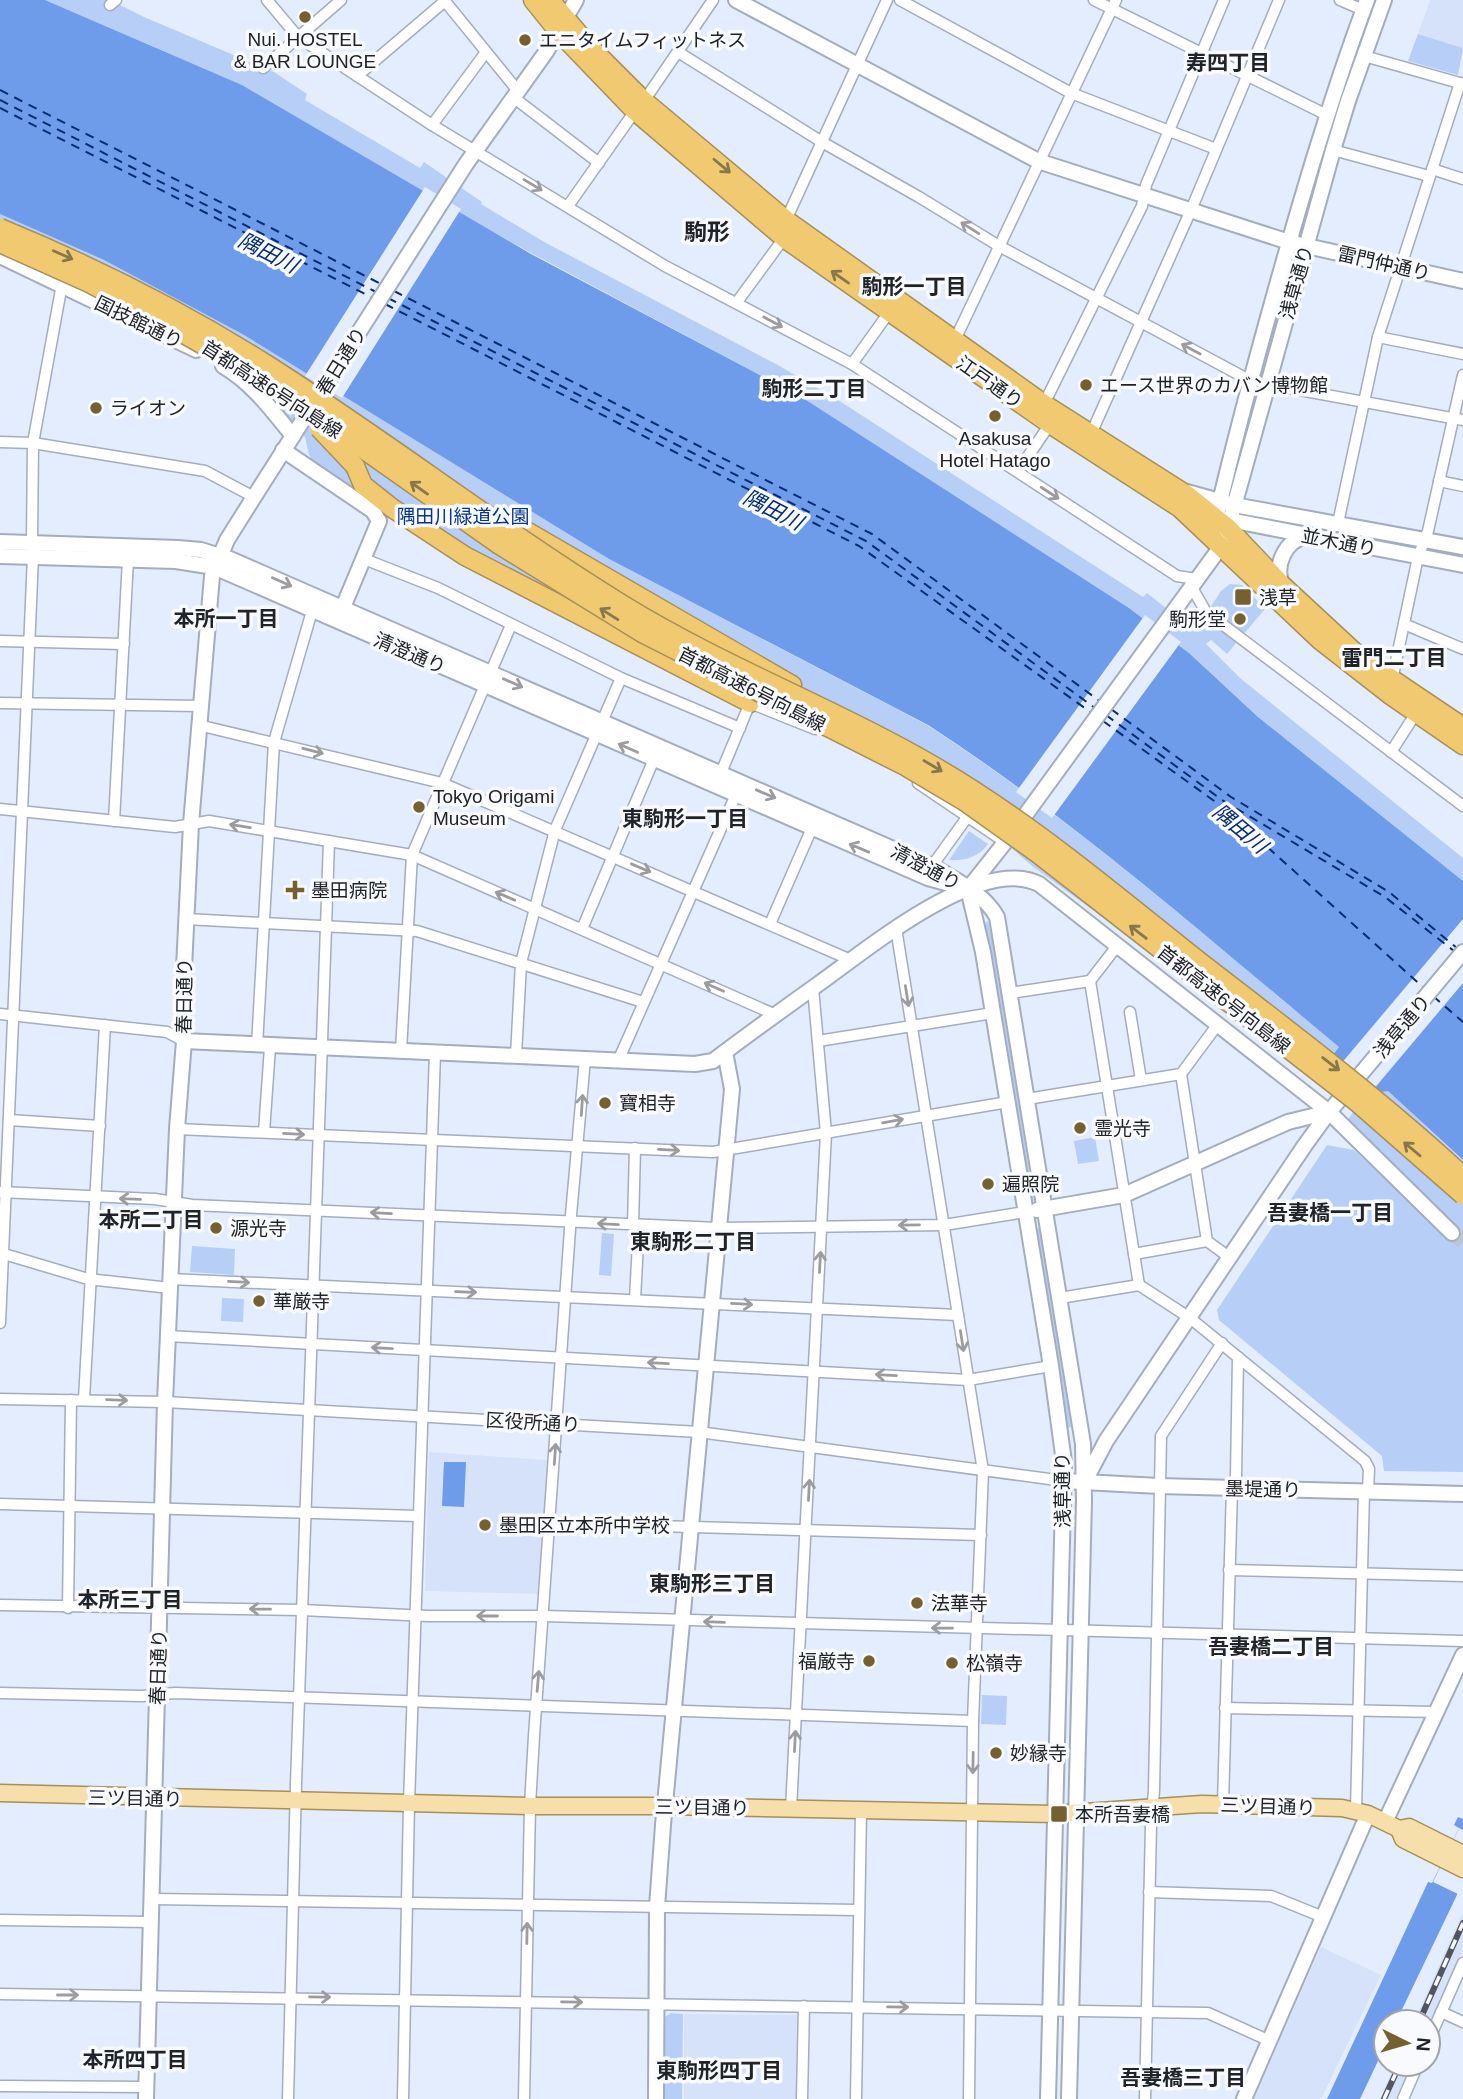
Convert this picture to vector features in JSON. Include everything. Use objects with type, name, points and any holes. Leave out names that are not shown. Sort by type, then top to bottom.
[{"type":"highway","name":"江戸通り","points":[[533,0],[562,25],[640,106],[785,229],[890,312],[1044,404],[1178,489],[1226,515],[1282,585],[1329,631],[1416,713],[1463,745]]},
{"type":"highway","name":"江戸通り","points":[[550,0],[562,25]]},
{"type":"highway","name":"首都高速6号向島線","points":[[0,228],[94,269],[212,332],[306,390],[507,531],[652,622],[912,754],[973,790],[1047,842],[1285,1028],[1367,1093],[1463,1176]]},
{"type":"highway","name":"江戸通り","points":[[785,229],[951,347],[1050,424],[1180,508],[1321,641],[1391,687],[1463,727]]},
{"type":"highway","name":"首都高速6号向島線","points":[[0,243],[87,282],[265,380],[498,544],[617,618],[677,652],[905,766],[964,801],[1037,853],[1327,1079],[1463,1195]]},
{"type":"highway","points":[[265,380],[307,416],[355,466],[363,485],[392,508],[465,556],[750,703]]},
{"type":"highway","points":[[411,464],[845,716],[906,776]]},
{"type":"highway","points":[[1180,508],[1226,515]]},
{"type":"main road","name":"春日通り","points":[[146,2093],[170,1283],[184,1041],[182,1009],[191,824],[209,594],[217,561],[254,497],[475,150],[547,52],[576,0]]},
{"type":"main road","name":"雷門仲通り","points":[[736,0],[1038,161],[1289,242],[1463,281]]},
{"type":"main road","name":"浅草通り","points":[[968,888],[1008,839],[1208,563],[1267,384],[1333,150],[1384,0]]},
{"type":"main road","name":"浅草通り","points":[[1226,515],[1251,381],[1327,115],[1365,5]]},
{"type":"main road","name":"国技館通り","points":[[0,256],[188,345],[236,373],[264,399],[293,436]]},
{"type":"main road","points":[[284,450],[376,514],[378,526],[340,615]]},
{"type":"main road","name":"並木通り","points":[[1226,515],[1294,516],[1463,547]]},
{"type":"main road","name":"並木通り","points":[[1226,515],[1299,535],[1463,565]]},
{"type":"main road","points":[[1282,585],[1279,568],[1286,551],[1299,535],[1287,529],[1285,523],[1294,516]]},
{"type":"main road","name":"清澄通り","points":[[0,542],[33,549],[128,559],[217,561],[312,611],[340,615]]},
{"type":"main road","name":"清澄通り","points":[[0,556],[33,549],[178,548],[217,561],[739,789],[932,866],[968,888]]},
{"type":"main road","name":"清澄通り","points":[[600,728],[654,760],[718,780]]},
{"type":"main road","name":"清澄通り","points":[[739,789],[812,828],[929,878],[968,888]]},
{"type":"main road","points":[[184,1041],[695,1064],[713,1061],[920,911],[968,888],[1004,878],[1031,880],[1329,1112],[1452,1233]]},
{"type":"main road","name":"浅草通り","points":[[968,888],[986,901],[997,917],[1082,1425],[1084,1483],[1069,2099]]},
{"type":"main road","name":"浅草通り","points":[[968,888],[983,952],[1061,1434],[1064,1481],[1048,2099]]},
{"type":"main road","name":"浅草通り","points":[[1084,1483],[1106,1441],[1329,1112],[1463,953]]},
{"type":"main road","points":[[656,2099],[657,1907],[664,1806],[732,1089],[725,1052]]},
{"type":"main road","points":[[1025,1212],[1124,1195],[1288,1122],[1329,1112]]},
{"type":"main road","name":"墨堤通り","points":[[1064,1481],[1463,1494]]},
{"type":"main road","points":[[1392,1826],[1436,1712],[1463,1655]]},
{"type":"main road","name":"三ツ目通り","points":[[0,1794],[1055,1814],[1223,1804],[1362,1812],[1392,1826],[1403,1839],[1452,1854],[1463,1869]]},
{"type":"main road","points":[[1244,2099],[1323,1917],[1362,1812]]},
{"type":"street","points":[[267,0],[298,37],[432,125],[665,266],[852,364],[1177,576],[1194,583],[1206,612],[1463,806]]},
{"type":"street","points":[[263,68],[341,0]]},
{"type":"street","points":[[568,206],[713,0]]},
{"type":"street","points":[[737,303],[785,229],[887,0]]},
{"type":"street","points":[[900,0],[1071,93],[1216,149]]},
{"type":"street","points":[[1094,0],[1114,5],[1202,54],[1327,115]]},
{"type":"street","points":[[1044,404],[1142,206],[1169,130],[1224,0]]},
{"type":"street","points":[[1091,434],[1191,210],[1279,0]]},
{"type":"street","points":[[1340,0],[1365,5]]},
{"type":"street","points":[[356,75],[444,1],[516,94],[599,163]]},
{"type":"street","points":[[951,347],[1114,5]]},
{"type":"street","points":[[432,125],[486,52]]},
{"type":"street","points":[[678,52],[822,142],[999,246],[1251,381]]},
{"type":"street","points":[[1338,523],[1378,337],[1430,173],[1462,84],[1364,56]]},
{"type":"street","points":[[1333,150],[1463,178]]},
{"type":"street","points":[[0,1323],[4,1254],[3,1192],[9,1120],[33,549],[33,443],[62,284]]},
{"type":"street","points":[[852,364],[890,312]]},
{"type":"street","points":[[1378,337],[1463,354]]},
{"type":"street","points":[[1391,687],[1418,557],[1458,419],[1463,375]]},
{"type":"street","points":[[1267,384],[1458,419]]},
{"type":"street","points":[[1018,471],[1050,424]]},
{"type":"street","points":[[0,442],[33,443],[205,471],[254,497]]},
{"type":"street","points":[[1439,481],[1463,486]]},
{"type":"street","points":[[114,821],[128,559]]},
{"type":"street","points":[[364,559],[438,588],[621,678],[740,728]]},
{"type":"street","points":[[264,1132],[265,923],[274,742],[312,611]]},
{"type":"street","points":[[1405,624],[1463,649]]},
{"type":"street","points":[[401,1051],[412,855],[511,625]]},
{"type":"street","points":[[0,641],[124,644]]},
{"type":"street","points":[[516,1056],[521,963],[555,830],[621,678]]},
{"type":"street","points":[[0,703],[200,706]]},
{"type":"street","points":[[718,780],[750,703],[861,750],[1008,839]]},
{"type":"street","points":[[1391,752],[1416,713]]},
{"type":"street","points":[[198,725],[442,783],[852,960]]},
{"type":"street","points":[[582,929],[654,760]]},
{"type":"street","points":[[618,1061],[739,789]]},
{"type":"street","points":[[0,809],[175,827],[209,821],[412,855],[776,1015]]},
{"type":"street","points":[[932,866],[968,816]]},
{"type":"street","points":[[770,924],[812,828]]},
{"type":"street","points":[[288,2099],[295,1801],[329,841]]},
{"type":"street","points":[[186,919],[407,930],[643,1002]]},
{"type":"street","points":[[897,928],[984,1471],[973,1721],[969,2099]]},
{"type":"street","points":[[1010,993],[1090,981],[1117,946]]},
{"type":"street","points":[[1090,981],[1139,1285]]},
{"type":"street","points":[[791,1809],[826,1133],[813,988]]},
{"type":"street","points":[[1130,1012],[1141,1080]]},
{"type":"street","points":[[818,1041],[993,1013]]},
{"type":"street","points":[[0,1014],[167,1032],[184,1041]]},
{"type":"street","points":[[1218,1024],[1181,1074],[1208,1241],[1229,1257]]},
{"type":"street","points":[[84,1399],[105,1025]]},
{"type":"street","points":[[403,2099],[408,1802],[435,1053]]},
{"type":"street","points":[[524,2099],[530,1806],[585,1059]]},
{"type":"street","points":[[1027,1099],[1181,1074]]},
{"type":"street","points":[[177,1129],[725,1151],[1008,1102]]},
{"type":"street","points":[[9,1120],[100,1126]]},
{"type":"street","points":[[635,1148],[635,1299]]},
{"type":"street","points":[[3,1192],[155,1199],[174,1204],[718,1228],[944,1225],[1025,1212]]},
{"type":"street","points":[[1134,1254],[1208,1241]]},
{"type":"street","points":[[4,1254],[91,1279],[711,1302],[958,1315]]},
{"type":"street","points":[[1060,1298],[1139,1285],[1190,1318],[1365,1461],[1369,1469],[1362,1573],[1358,1712],[1362,1812]]},
{"type":"street","points":[[168,1336],[968,1380],[1051,1366]]},
{"type":"street","points":[[1145,2099],[1161,1436],[1222,1343]]},
{"type":"street","points":[[1223,1804],[1238,1357]]},
{"type":"street","name":"区役所通り","points":[[0,1399],[165,1402],[699,1432],[1064,1481]]},
{"type":"street","points":[[68,1608],[71,1400]]},
{"type":"street","points":[[0,1504],[144,1506],[162,1509],[418,1516]]},
{"type":"street","points":[[550,1523],[981,1535]]},
{"type":"street","points":[[1229,1570],[1463,1576]]},
{"type":"street","points":[[0,1605],[302,1610],[1463,1641]]},
{"type":"street","points":[[0,1693],[175,1693],[973,1721]]},
{"type":"street","points":[[1226,1708],[1436,1712]]},
{"type":"street","points":[[856,2099],[861,1811]]},
{"type":"street","points":[[1149,1892],[1271,1896],[1323,1917]]},
{"type":"street","points":[[152,1899],[858,1910]]},
{"type":"street","points":[[0,1920],[151,1922]]},
{"type":"street","points":[[1442,2010],[1463,1963]]},
{"type":"street","points":[[0,1994],[1208,2013],[1270,2041]]},
{"type":"street","points":[[802,2099],[804,2006]]},
{"type":"street","points":[[1442,2012],[1463,2022]]},
{"type":"street","points":[[1407,2098],[1413,2078]]},
{"type":"street","points":[[0,2086],[146,2093]]},
{"type":"shaded area","points":[[1430,0],[1463,0],[1463,48],[1418,34]]},
{"type":"shaded area","name":"墨田区立本所中学校","points":[[429,1452],[548,1460],[539,1594],[425,1591]]},
{"type":"shaded area","points":[[1463,1912],[1463,1950],[1437,2008],[1420,2008]]},
{"type":"shaded area","points":[[1321,1947],[1381,1975],[1321,2099],[1254,2099]]},
{"type":"shaded area","points":[[684,2014],[797,2015],[796,2099],[684,2099]]},
{"type":"shaded area","points":[[1389,2078],[1406,2078],[1396,2099],[1380,2099]]},
{"type":"green space","points":[[45,0],[110,0],[274,72],[307,94],[305,100],[420,168],[424,162],[482,202],[481,204],[546,243],[776,364],[838,400],[1143,597],[1147,593],[1191,628],[1197,628],[1193,625],[1199,615],[1201,616],[1237,642],[1227,654],[1211,640],[1206,644],[1240,678],[1463,858],[1463,881],[1258,717],[1189,653],[1129,608],[803,398],[492,232],[242,85]]},
{"type":"green space","points":[[1418,34],[1463,48],[1458,75],[1408,61]]},
{"type":"green space","name":"隅田川緑道公園","points":[[0,214],[104,260],[244,335],[609,559],[927,725],[1087,839],[1339,1047],[1334,1055],[1388,1091],[1463,1161],[1463,1472],[1384,1471],[1382,1456],[1219,1320],[1217,1310],[1327,1145],[1354,1150],[1449,1238],[1458,1229],[1348,1120],[1353,1112],[1031,865],[986,826],[926,786],[799,724],[365,497],[314,463],[309,455],[305,437],[270,401],[228,366],[0,251]]},
{"type":"green space","points":[[1230,584],[1242,585],[1265,609],[1242,636],[1210,608],[1221,591]]},
{"type":"green space","points":[[969,831],[988,844],[971,857],[949,860]]},
{"type":"green space","points":[[988,921],[994,947],[1034,1201],[985,923]]},
{"type":"green space","points":[[1095,1137],[1099,1161],[1078,1164],[1074,1141]]},
{"type":"green space","points":[[1040,1228],[1072,1426],[1068,1428],[1036,1229]]},
{"type":"green space","points":[[602,1233],[614,1234],[611,1276],[599,1275]]},
{"type":"green space","points":[[192,1246],[235,1249],[234,1275],[190,1272]]},
{"type":"green space","points":[[222,1298],[244,1299],[243,1322],[221,1321]]},
{"type":"green space","points":[[982,1695],[1007,1696],[1006,1725],[981,1724]]},
{"type":"green space","points":[[671,2013],[683,2014],[682,2099],[664,2099],[665,2017]]},
{"type":"water","name":"隅田川","points":[[0,0],[45,0],[242,85],[531,254],[803,398],[1129,608],[1189,653],[1258,717],[1463,881],[1463,1160],[1388,1091],[1381,1092],[1333,1055],[1339,1047],[1138,880],[1035,799],[928,725],[609,559],[244,335],[104,260],[0,214]]},
{"type":"water","points":[[444,1462],[466,1462],[464,1507],[442,1506]]},
{"type":"water","points":[[1458,1817],[1463,1819],[1463,1881],[1456,1897],[1403,2008],[1372,2008],[1372,2074],[1360,2099],[1327,2099],[1428,1882],[1432,1883],[1459,1828],[1454,1825]]},
{"type":"pier","points":[[425,187],[461,209],[342,398],[305,376]]},
{"type":"pier","points":[[1145,615],[1181,642],[1052,818],[1016,792]]},
{"type":"pier","points":[[1463,919],[1463,983],[1373,1090],[1340,1065]]},
{"type":"pier","points":[[1459,1828],[1463,1830],[1463,1884],[1458,1894],[1433,1882]]},
{"type":"ferry route","points":[[0,90],[383,285]]},
{"type":"ferry route","points":[[0,100],[376,292]]},
{"type":"ferry route","points":[[0,108],[373,298]]},
{"type":"ferry route","points":[[394,291],[872,534],[1101,702]]},
{"type":"ferry route","points":[[388,298],[866,541],[1095,708]]},
{"type":"ferry route","points":[[385,304],[859,546],[1093,714]]},
{"type":"ferry route","points":[[1111,709],[1231,797],[1389,892],[1457,948]]},
{"type":"ferry route","points":[[1106,715],[1222,800],[1385,897],[1454,951]]},
{"type":"ferry route","points":[[1103,721],[1224,808],[1424,988]]},
{"type":"ferry route","points":[[1433,996],[1463,1022]]},
{"type":"tunnel","points":[[1452,1233],[1463,1243]]},
{"type":"railway","points":[[1425,2008],[1463,1923]]},
{"type":"railway","points":[[1384,2099],[1394,2078]]},
{"type":"place","name":"Nui. HOSTEL & BAR LOUNGE","points":[[305,17]]},
{"type":"place","name":"エニタイムフィットネス","points":[[525,40]]},
{"type":"place","name":"エース世界のカバン博物館","points":[[1086,385]]},
{"type":"place","name":"ライオン","points":[[96,408]]},
{"type":"place","name":"Asakusa Hotel Hatago","points":[[995,416]]},
{"type":"place","name":"浅草","points":[[1243,597]]},
{"type":"place","name":"駒形堂","points":[[1240,619]]},
{"type":"place","name":"Tokyo Origami Museum","points":[[419,807]]},
{"type":"place","name":"墨田病院","points":[[295,890]]},
{"type":"place","name":"寶相寺","points":[[605,1103]]},
{"type":"place","name":"霊光寺","points":[[1080,1128]]},
{"type":"place","name":"遍照院","points":[[988,1184]]},
{"type":"place","name":"源光寺","points":[[216,1228]]},
{"type":"place","name":"華厳寺","points":[[259,1301]]},
{"type":"place","name":"墨田区立本所中学校","points":[[485,1525]]},
{"type":"place","name":"法華寺","points":[[917,1603]]},
{"type":"place","name":"福厳寺","points":[[869,1661]]},
{"type":"place","name":"松嶺寺","points":[[952,1663]]},
{"type":"place","name":"妙縁寺","points":[[996,1753]]},
{"type":"place","name":"本所吾妻橋","points":[[1059,1814]]},
{"type":"district","name":"寿四丁目","points":[[1228,63]]},
{"type":"district","name":"駒形","points":[[707,232]]},
{"type":"district","name":"駒形一丁目","points":[[914,287]]},
{"type":"district","name":"駒形二丁目","points":[[814,389]]},
{"type":"district","name":"本所一丁目","points":[[226,619]]},
{"type":"district","name":"雷門二丁目","points":[[1394,658]]},
{"type":"district","name":"東駒形一丁目","points":[[685,819]]},
{"type":"district","name":"吾妻橋一丁目","points":[[1330,1213]]},
{"type":"district","name":"本所二丁目","points":[[151,1220]]},
{"type":"district","name":"東駒形二丁目","points":[[693,1242]]},
{"type":"district","name":"東駒形三丁目","points":[[712,1584]]},
{"type":"district","name":"本所三丁目","points":[[130,1600]]},
{"type":"district","name":"吾妻橋二丁目","points":[[1271,1647]]},
{"type":"district","name":"本所四丁目","points":[[135,2060]]},
{"type":"district","name":"東駒形四丁目","points":[[719,2071]]},
{"type":"district","name":"吾妻橋三丁目","points":[[1183,2078]]}]
